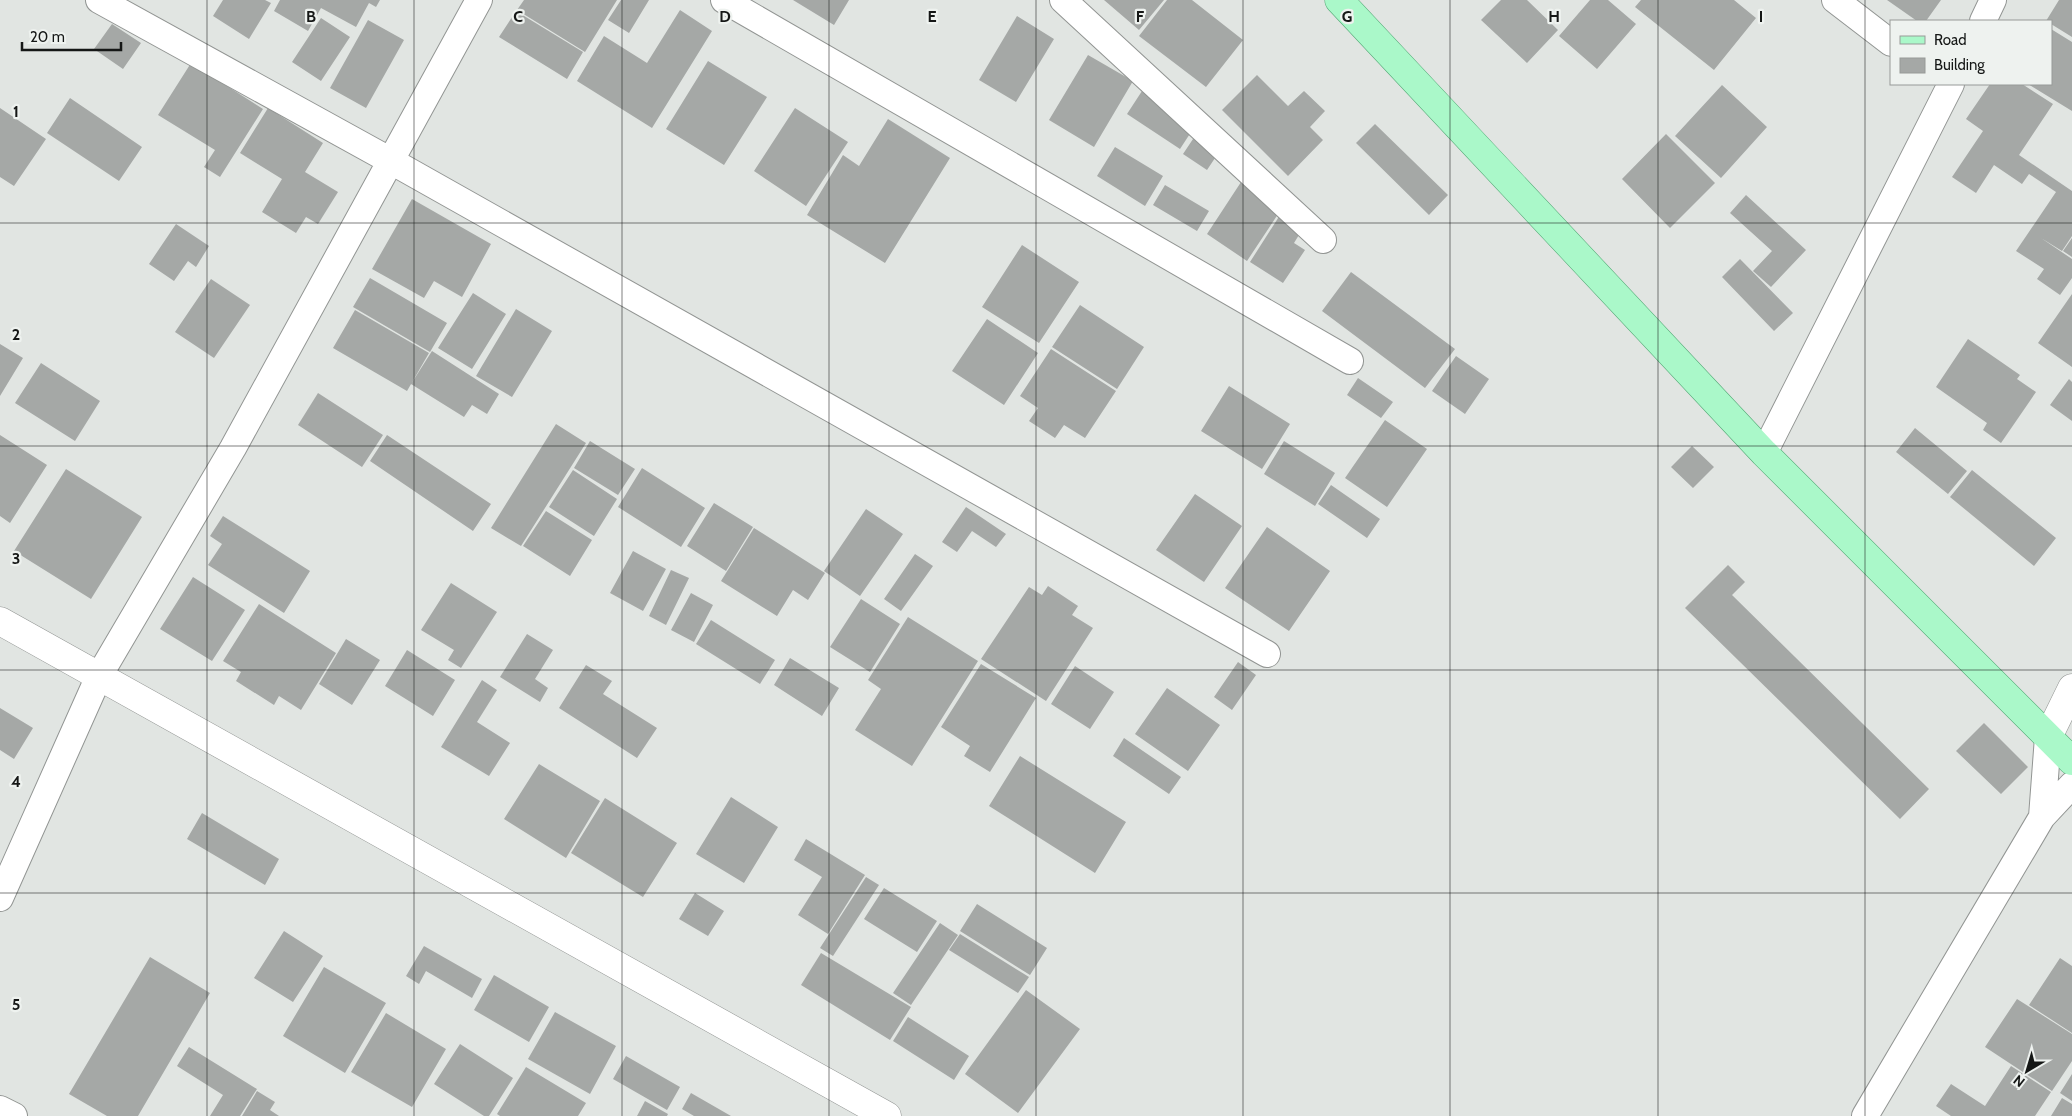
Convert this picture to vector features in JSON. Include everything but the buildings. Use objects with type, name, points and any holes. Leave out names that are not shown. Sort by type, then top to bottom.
[{"type":"main road","points":[[1339,0],[1764,453],[2072,761]]},
{"type":"street","points":[[99,0],[1267,654]]},
{"type":"street","points":[[0,898],[99,676],[233,448],[479,0]]},
{"type":"street","points":[[724,0],[1350,362]]},
{"type":"street","points":[[1063,0],[1323,240]]},
{"type":"street","points":[[1836,0],[1890,42]]},
{"type":"street","points":[[1984,20],[1994,0]]},
{"type":"street","points":[[1764,453],[1948,85]]},
{"type":"street","points":[[0,621],[887,1116]]},
{"type":"street","points":[[2042,817],[2048,737],[2072,688]]},
{"type":"street","points":[[1865,1116],[2042,817],[2072,785]]},
{"type":"street","points":[[0,1108],[14,1116]]}]
